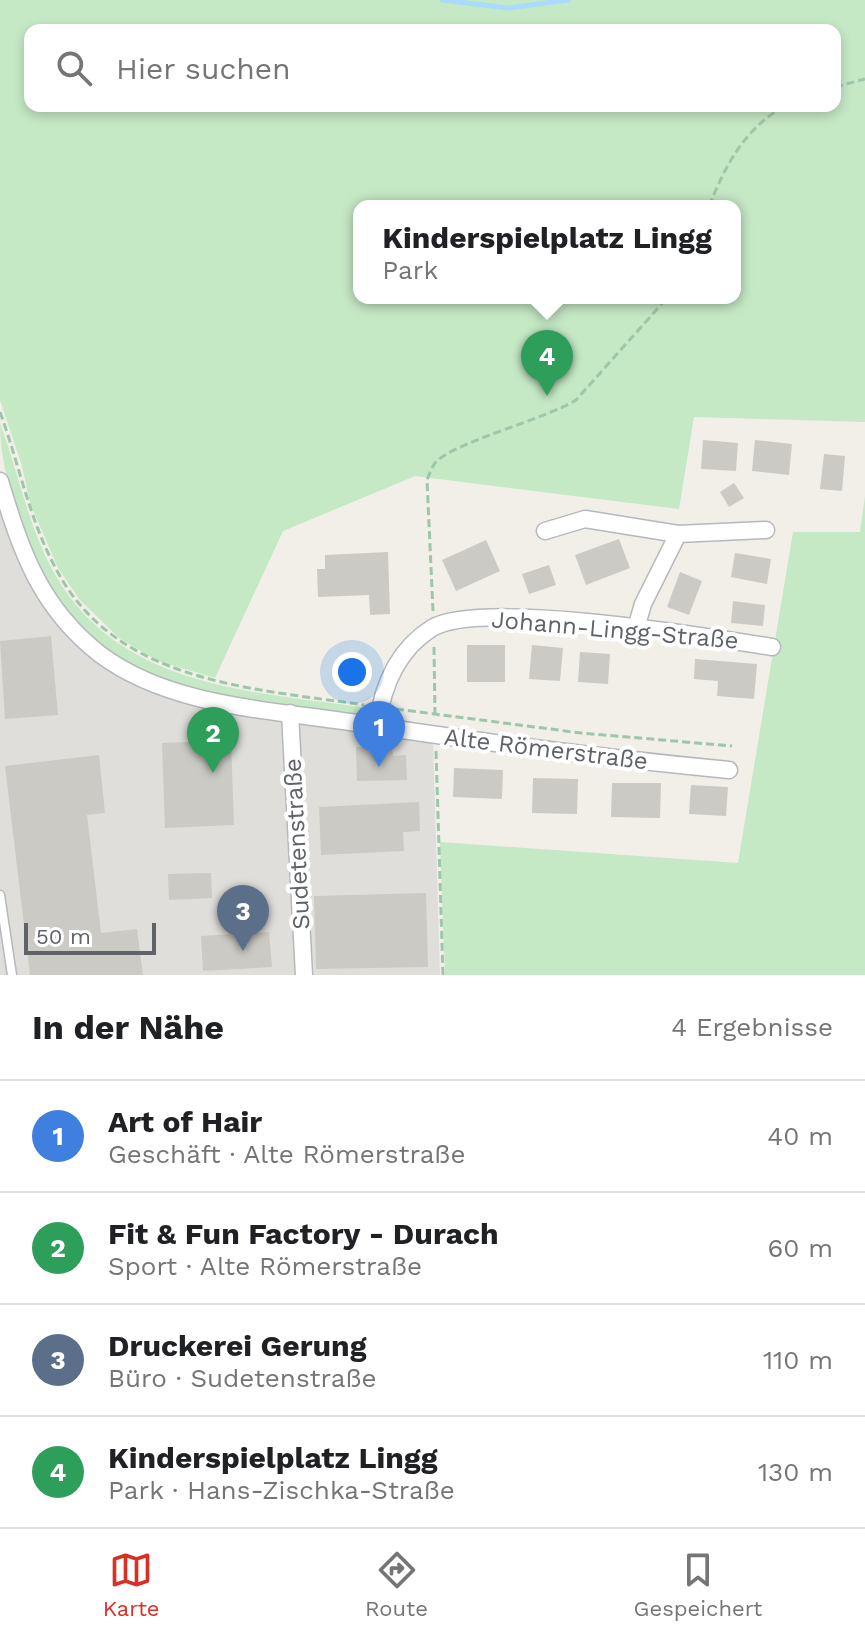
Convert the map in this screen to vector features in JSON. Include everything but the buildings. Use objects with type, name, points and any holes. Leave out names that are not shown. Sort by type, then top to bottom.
[{"type":"street","name":"Alte Römerstraße","points":[[0,481],[23,556],[40,589],[64,619],[101,655],[140,677],[180,693],[436,735],[729,770]]},
{"type":"street","points":[[545,531],[585,519],[678,534],[766,530]]},
{"type":"street","points":[[636,628],[643,604],[678,534]]},
{"type":"street","name":"Johann-Lingg-Straße","points":[[377,726],[382,692],[401,657],[433,628],[451,621],[489,616],[636,628],[772,647]]},
{"type":"street","name":"Sudetenstraße","points":[[290,713],[304,975]]},
{"type":"lane","points":[[0,895],[12,975]]},
{"type":"path","points":[[841,85],[865,79]]},
{"type":"path","points":[[712,200],[739,143],[760,120],[774,112]]},
{"type":"path","points":[[443,975],[427,480],[436,462],[456,450],[559,411],[576,400],[662,304]]},
{"type":"path","points":[[0,412],[19,465],[27,503],[56,569],[76,601],[116,640],[155,663],[214,682],[435,715],[732,746]]},
{"type":"shaded area","points":[[0,502],[16,558],[35,594],[58,623],[137,683],[433,741],[440,975],[0,975]]},
{"type":"green space","points":[[0,0],[865,0],[865,422],[694,417],[679,509],[415,476],[283,531],[215,678],[158,661],[119,638],[79,599],[58,568],[30,503],[22,466],[0,400]]},
{"type":"green space","points":[[0,423],[30,517],[53,571],[80,610],[113,639],[150,661],[190,677],[277,696],[367,708],[364,717],[206,692],[159,677],[116,656],[78,625],[46,584],[22,529],[10,490]]},
{"type":"green space","points":[[865,496],[865,975],[445,975],[440,842],[738,863],[793,532],[860,532]]},
{"type":"waterway","points":[[442,0],[508,8],[568,0]]},
{"type":"place","name":"Kinderspielplatz Lingg","points":[[547,396]]},
{"type":"place","name":"Art of Hair","points":[[379,767]]},
{"type":"place","name":"Fit & Fun Factory - Durach","points":[[213,773]]},
{"type":"place","name":"Druckerei Gerung","points":[[243,951]]}]
